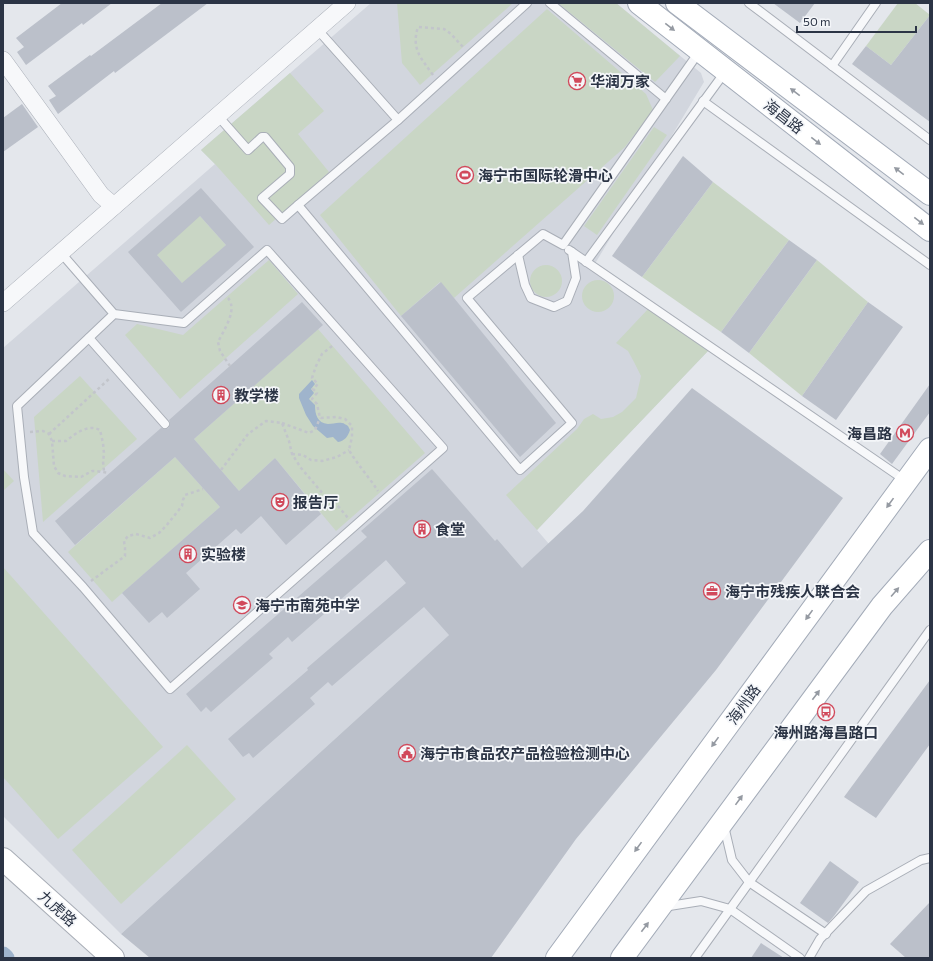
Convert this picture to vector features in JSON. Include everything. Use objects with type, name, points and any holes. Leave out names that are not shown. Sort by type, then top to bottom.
[{"type":"main road","name":"海昌路","points":[[639,3],[930,230]]},
{"type":"main road","name":"海昌路","points":[[677,3],[930,194]]},
{"type":"main road","name":"海州路","points":[[557,958],[930,449]]},
{"type":"main road","points":[[622,958],[882,606],[930,551]]},
{"type":"main road","name":"九虎路","points":[[3,859],[113,958]]},
{"type":"street","points":[[3,303],[346,3]]},
{"type":"street","points":[[3,60],[101,195],[114,206]]},
{"type":"lane","points":[[218,116],[248,150],[265,137],[290,167],[290,174],[262,198],[282,219],[398,120],[527,3]]},
{"type":"lane","points":[[550,3],[666,99]]},
{"type":"lane","points":[[750,3],[930,140]]},
{"type":"lane","points":[[832,66],[876,3]]},
{"type":"lane","points":[[317,29],[398,120]]},
{"type":"lane","points":[[562,245],[700,50]]},
{"type":"lane","points":[[586,262],[725,70]]},
{"type":"lane","points":[[703,101],[930,265]]},
{"type":"lane","points":[[298,205],[520,470],[572,423],[467,298],[543,234],[562,245],[907,481]]},
{"type":"lane","points":[[61,253],[114,314],[184,323],[267,250],[443,448],[170,689],[83,587],[33,533],[24,477],[17,406],[114,314]]},
{"type":"lane","points":[[518,255],[525,285],[532,298],[554,308],[567,301],[576,278],[572,252]]},
{"type":"lane","points":[[89,338],[165,424]]},
{"type":"lane","points":[[695,958],[930,630]]},
{"type":"lane","points":[[723,821],[732,860],[749,882],[826,934]]},
{"type":"lane","points":[[809,958],[820,939],[866,891],[921,860],[930,858]]},
{"type":"lane","points":[[659,908],[701,901],[730,909],[800,958]]},
{"type":"path","points":[[439,83],[419,56],[416,46],[416,34],[418,27],[444,29],[471,54]]},
{"type":"path","points":[[222,289],[231,303],[230,317],[218,342],[220,351],[230,366]]},
{"type":"path","points":[[221,470],[248,434],[266,421],[282,423],[309,433],[315,430],[320,419],[317,404],[312,399],[317,393],[313,389],[318,384],[312,378],[322,354],[332,346]]},
{"type":"path","points":[[49,434],[118,371]]},
{"type":"path","points":[[320,419],[336,417],[345,419],[352,426],[352,437],[349,450],[354,460],[380,493]]},
{"type":"path","points":[[282,423],[292,454],[301,468],[324,496],[333,500],[354,526]]},
{"type":"path","points":[[52,441],[66,441],[85,429],[95,428],[100,430],[103,443],[104,472]]},
{"type":"path","points":[[20,433],[43,431],[49,434],[52,441],[54,466],[58,472],[66,476],[81,477],[96,470],[109,473]]},
{"type":"path","points":[[292,454],[303,455],[311,460],[322,461],[337,457],[349,450]]},
{"type":"path","points":[[83,587],[125,556],[126,548],[124,541],[128,536],[136,534],[150,538],[159,533],[182,506],[185,495],[203,489]]},
{"type":"shaded area","name":"海宁市南苑中学","points":[[371,3],[616,3],[701,73],[704,82],[593,267],[708,351],[537,530],[549,544],[121,934],[3,816],[3,348],[215,164],[201,150]]},
{"type":"green space","points":[[397,3],[513,3],[420,85],[402,63]]},
{"type":"green space","points":[[558,3],[616,3],[680,56],[655,82]]},
{"type":"green space","points":[[898,3],[915,3],[930,15],[891,65],[866,46]]},
{"type":"green space","name":"海宁市国际轮滑中心","points":[[547,9],[646,94],[653,110],[625,147],[454,298],[440,282],[401,316],[320,215]]},
{"type":"green space","points":[[290,73],[324,111],[298,134],[329,172],[269,225],[201,150]]},
{"type":"green space","points":[[654,127],[667,135],[597,235],[584,226]]},
{"type":"green space","points":[[713,182],[789,240],[721,332],[642,277]]},
{"type":"green space","points":[[199,215],[226,245],[183,284],[156,254]]},
{"type":"green space","points":[[269,260],[298,294],[180,399],[125,335],[137,324],[183,335]]},
{"type":"green space","points":[[817,260],[868,302],[802,396],[749,353]]},
{"type":"green space","points":[[546,265],[557,270],[562,281],[557,292],[546,297],[535,292],[530,281],[535,270]]},
{"type":"green space","points":[[598,280],[609,285],[614,296],[609,307],[598,312],[587,307],[582,296],[587,285]]},
{"type":"green space","points":[[649,308],[708,351],[537,530],[506,495],[577,429],[584,419],[593,414],[601,419],[613,417],[622,412],[636,398],[641,376],[628,351],[616,343]]},
{"type":"green space","points":[[318,329],[425,453],[336,531],[275,458],[239,491],[194,439]]},
{"type":"green space","points":[[80,376],[137,439],[43,522],[34,417]]},
{"type":"green space","points":[[175,457],[220,507],[112,602],[68,552]]},
{"type":"green space","points":[[3,469],[14,481],[3,491]]},
{"type":"green space","points":[[3,567],[163,747],[58,839],[3,777]]},
{"type":"green space","points":[[187,745],[236,799],[121,904],[72,850]]},
{"type":"water","points":[[312,380],[315,384],[311,389],[314,393],[309,399],[315,405],[317,418],[324,423],[344,423],[348,426],[350,430],[343,441],[338,442],[333,437],[327,438],[313,426],[306,415],[299,398],[299,394]]},
{"type":"building","points":[[62,3],[112,3],[83,25],[82,23],[26,65],[17,52],[24,47],[16,38]]},
{"type":"building","points":[[162,3],[208,3],[115,73],[114,71],[58,114],[49,100],[56,96],[48,86]]},
{"type":"building","points":[[773,3],[815,3],[800,23]]},
{"type":"building","points":[[930,15],[930,122],[852,64],[866,46],[891,65]]},
{"type":"building","points":[[22,104],[38,127],[3,152],[3,118]]},
{"type":"building","points":[[683,156],[713,182],[642,277],[612,256]]},
{"type":"building","points":[[201,188],[254,247],[181,312],[128,252]],"holes":[[[200,216],[226,245],[182,283],[157,255]]]},
{"type":"building","points":[[789,240],[817,260],[749,353],[721,332]]},
{"type":"building","points":[[441,282],[556,423],[520,457],[401,316]]},
{"type":"building","points":[[302,302],[323,325],[194,439],[239,491],[275,458],[321,514],[286,545],[261,516],[241,534],[236,529],[186,573],[200,589],[167,618],[162,612],[149,623],[122,593],[220,507],[175,457],[75,545],[55,521],[161,428],[169,428],[169,420]]},
{"type":"building","points":[[868,302],[903,327],[836,420],[802,396]]},
{"type":"building","name":"海昌路","points":[[930,384],[930,412],[892,464],[880,454]]},
{"type":"building","points":[[692,388],[843,498],[716,670],[576,839],[491,958],[150,958],[121,934],[449,635],[424,607],[332,686],[328,682],[310,698],[315,704],[253,758],[249,753],[243,757],[228,739],[308,670],[307,668],[406,583],[386,560],[292,642],[288,637],[269,654],[273,658],[211,712],[206,707],[201,712],[186,694],[367,537],[361,531],[432,469],[495,541],[497,539],[522,568],[583,511]]},
{"type":"building","points":[[930,680],[930,744],[876,818],[844,797]]},
{"type":"building","points":[[830,861],[859,882],[828,923],[800,903]]},
{"type":"building","points":[[930,902],[930,958],[906,958],[890,944]]},
{"type":"building","points":[[761,943],[784,958],[751,958]]},
{"type":"waterway","points":[[3,955],[6,958]]},
{"type":"place","name":"华润万家","points":[[577,81]]},
{"type":"place","name":"海宁市国际轮滑中心","points":[[465,175]]},
{"type":"place","name":"教学楼","points":[[221,395]]},
{"type":"place","name":"海昌路","points":[[905,433]]},
{"type":"place","name":"报告厅","points":[[280,502]]},
{"type":"place","name":"食堂","points":[[422,529]]},
{"type":"place","name":"实验楼","points":[[188,554]]},
{"type":"place","name":"海宁市残疾人联合会","points":[[712,591]]},
{"type":"place","name":"海宁市南苑中学","points":[[242,605]]},
{"type":"place","name":"海州路海昌路口","points":[[826,712]]},
{"type":"place","name":"海宁市食品农产品检验检测中心","points":[[407,753]]}]
